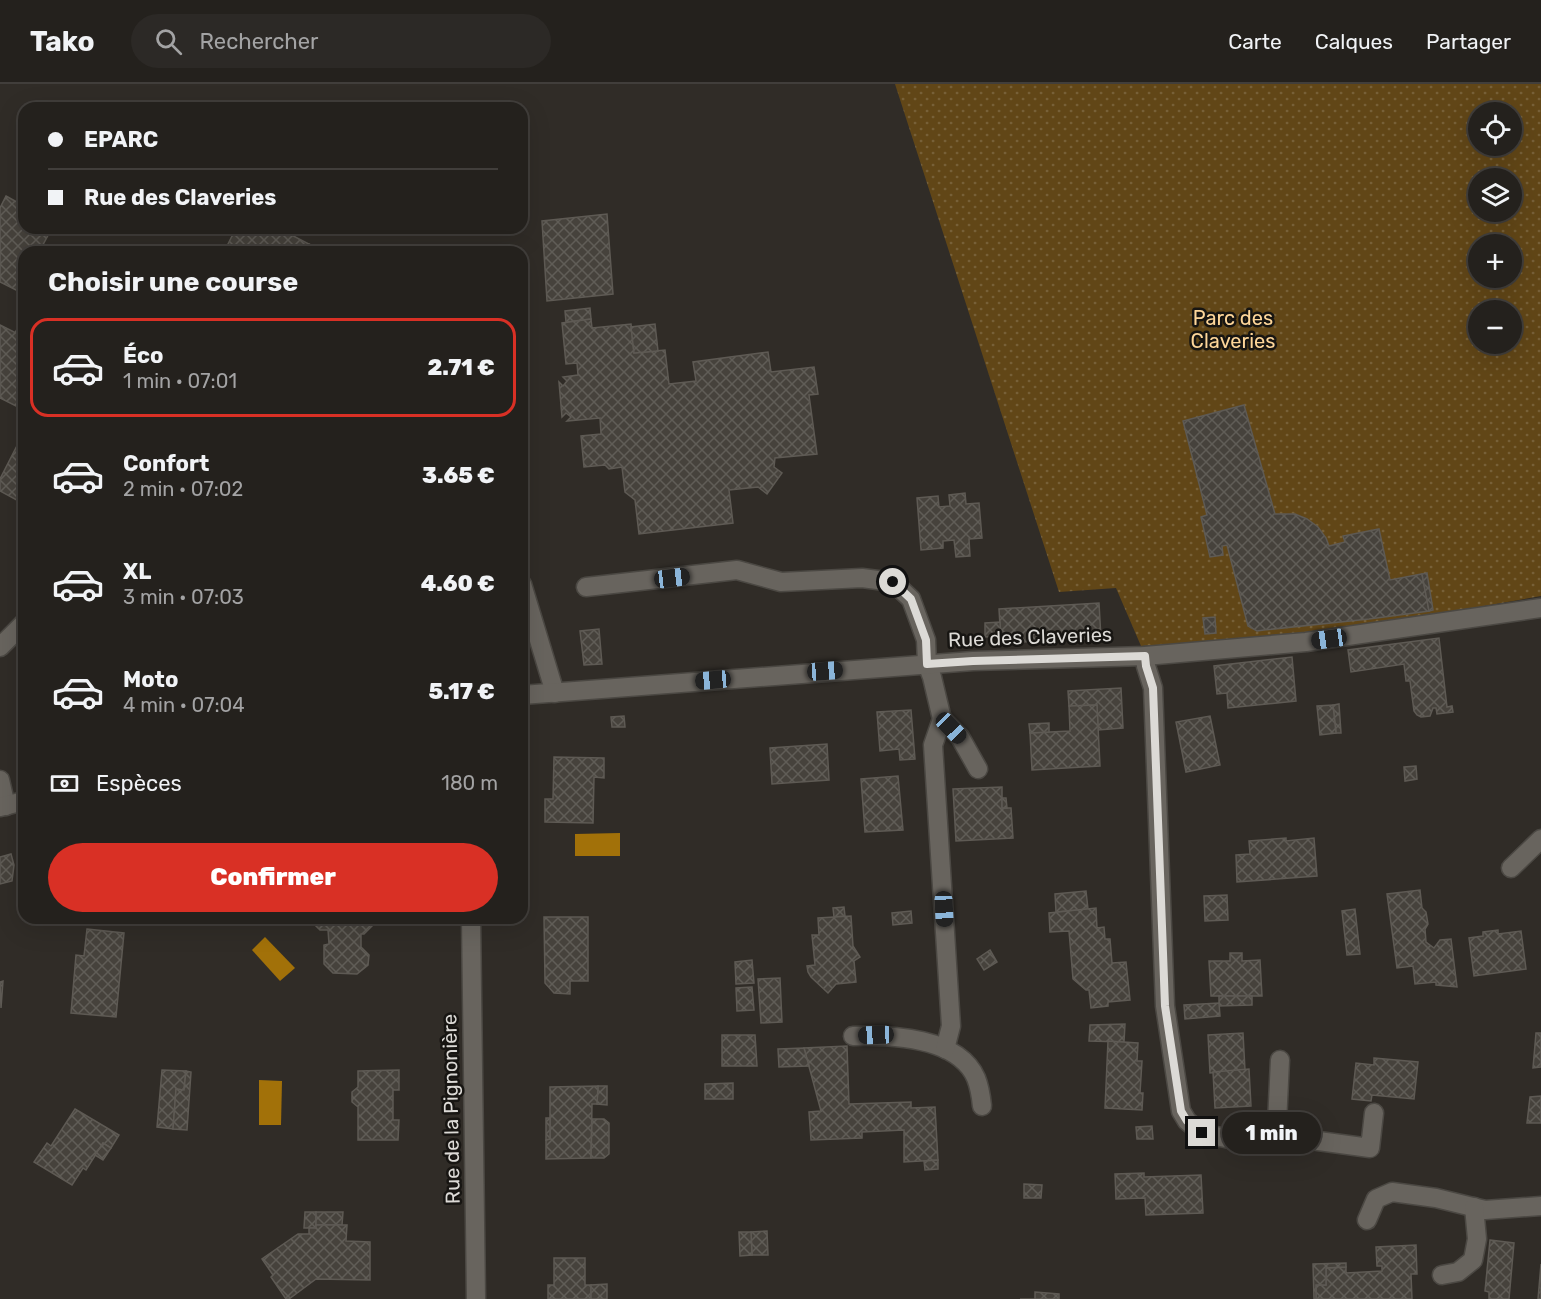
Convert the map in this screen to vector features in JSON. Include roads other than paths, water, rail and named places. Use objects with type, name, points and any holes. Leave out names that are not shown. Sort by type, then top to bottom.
[{"type":"street","points":[[586,587],[736,570],[781,582],[862,578],[893,582],[911,599],[926,640],[927,664],[942,719],[960,737],[978,769]]},
{"type":"street","points":[[528,604],[555,693]]},
{"type":"street","name":"Rue des Claveries","points":[[528,695],[973,661],[1145,656],[1306,642],[1541,608]]},
{"type":"street","points":[[0,647],[18,629]]},
{"type":"street","points":[[1145,656],[1153,688],[1165,1006],[1181,1111],[1187,1121],[1202,1133],[1258,1145],[1311,1140],[1370,1148],[1374,1113]]},
{"type":"street","points":[[942,719],[933,745],[951,1026],[945,1049]]},
{"type":"street","points":[[0,780],[10,805]]},
{"type":"street","points":[[1511,868],[1541,839]]},
{"type":"street","name":"Rue de la Pignonière","points":[[471,924],[476,1299]]},
{"type":"street","points":[[853,1036],[899,1037],[945,1049],[966,1064],[975,1076],[981,1090],[982,1106]]},
{"type":"street","points":[[1258,1145],[1277,1123],[1280,1060]]},
{"type":"street","points":[[1367,1220],[1376,1199],[1392,1192],[1436,1198],[1485,1210],[1541,1206]]},
{"type":"street","points":[[1442,1275],[1458,1272],[1473,1260],[1477,1239],[1474,1207]]},
{"type":"park label","name":"Parc des Claveries","points":[[1233,330]]}]
